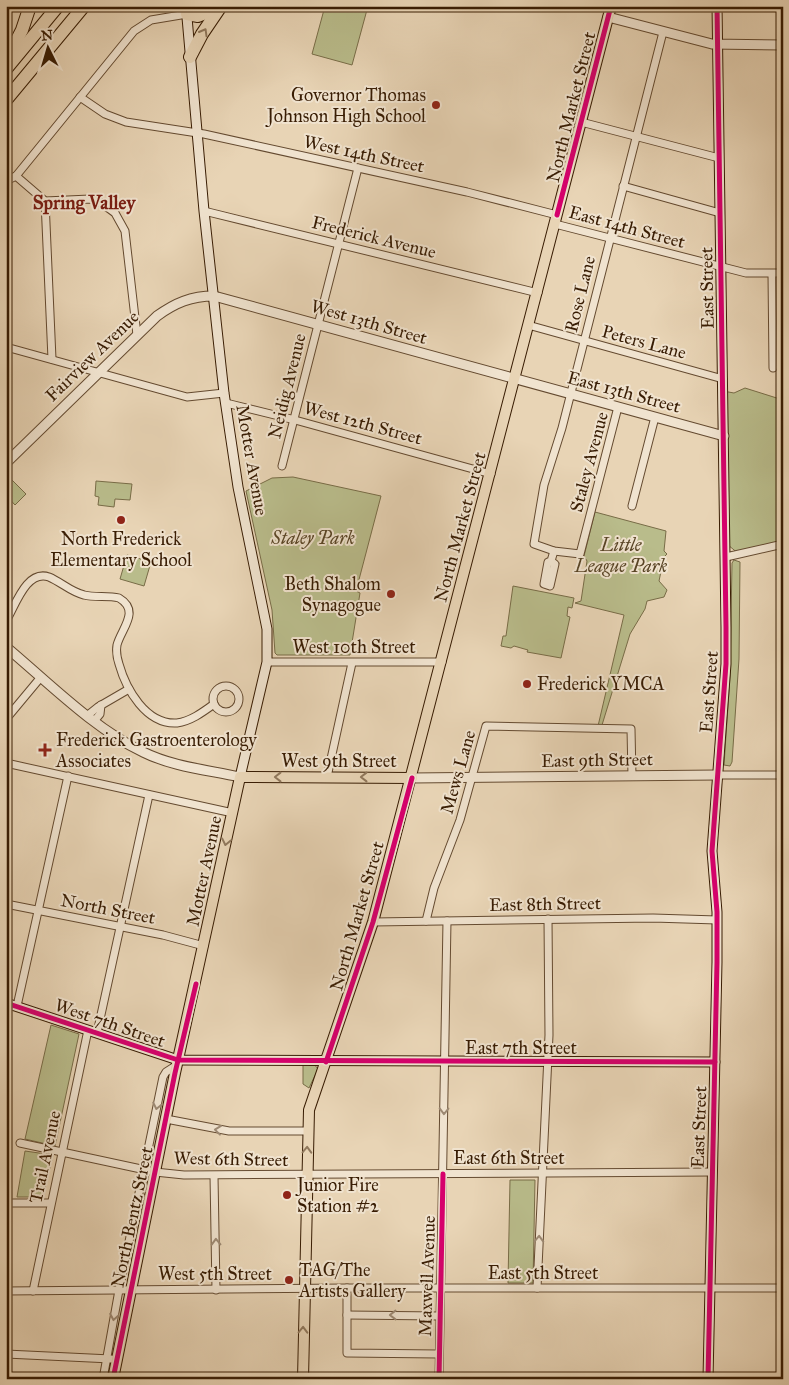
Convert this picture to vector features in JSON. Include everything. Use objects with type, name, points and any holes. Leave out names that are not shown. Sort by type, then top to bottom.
[{"type":"highway","points":[[6,60],[22,30],[30,6]]},
{"type":"highway","points":[[6,69],[58,6]]},
{"type":"highway","points":[[6,100],[84,6]]},
{"type":"highway","points":[[187,10],[198,16],[216,7]]},
{"type":"highway","points":[[190,57],[216,7]]},
{"type":"main road","name":"East Street","points":[[708,1379],[717,920],[712,851],[726,664],[717,6]]},
{"type":"main road","name":"Motter Avenue","points":[[178,1062],[267,662],[267,630],[264,610],[238,487],[224,393],[204,211],[187,10]]},
{"type":"main road","points":[[609,11],[663,32],[718,45],[783,45]]},
{"type":"main road","name":"North Market Street","points":[[303,1379],[306,1174],[309,1110],[373,922],[516,379],[528,325],[538,293],[609,11]]},
{"type":"main road","name":"Fairview Avenue","points":[[6,463],[157,316],[175,304],[191,298],[214,296]]},
{"type":"main road","name":"West 13th Street","points":[[214,296],[516,379]]},
{"type":"main road","name":"East 13th Street","points":[[516,379],[724,436]]},
{"type":"main road","name":"West 9th Street","points":[[6,647],[92,718],[144,753],[162,760],[240,777],[412,778]]},
{"type":"main road","name":"East 9th Street","points":[[412,778],[717,775]]},
{"type":"main road","name":"West 7th Street","points":[[6,1002],[178,1062],[326,1062]]},
{"type":"main road","name":"North Bentz Street","points":[[113,1379],[112,1359],[131,1290],[178,1062]]},
{"type":"main road","name":"East 7th Street","points":[[326,1062],[715,1062]]},
{"type":"street","points":[[6,181],[16,176],[134,31],[151,20],[187,10]]},
{"type":"street","name":"Rose Lane","points":[[554,551],[534,544],[544,486],[584,342],[663,32]]},
{"type":"street","name":"West 14th Street","points":[[80,97],[105,114],[120,121],[197,132],[358,168],[556,219]]},
{"type":"street","points":[[581,122],[719,158]]},
{"type":"street","name":"Neidig Avenue","points":[[282,466],[358,168]]},
{"type":"street","points":[[16,176],[45,201],[90,199],[109,208],[122,224],[125,231],[137,335]]},
{"type":"street","points":[[623,186],[720,213]]},
{"type":"street","points":[[45,201],[52,359]]},
{"type":"street","name":"Frederick Avenue","points":[[204,211],[538,293]]},
{"type":"street","name":"East 14th Street","points":[[556,219],[609,238],[721,267],[746,273],[783,274]]},
{"type":"street","points":[[772,274],[774,368]]},
{"type":"street","name":"Peters Lane","points":[[528,325],[723,380]]},
{"type":"street","points":[[6,347],[187,397],[224,393]]},
{"type":"street","name":"West 12th Street","points":[[226,404],[295,420],[491,474]]},
{"type":"street","name":"Staley Avenue","points":[[554,551],[580,554],[618,407]]},
{"type":"street","points":[[632,506],[656,416]]},
{"type":"street","points":[[726,557],[783,544]]},
{"type":"street","points":[[551,561],[554,551]]},
{"type":"street","points":[[6,621],[22,590],[30,581],[41,577],[49,577],[84,595],[114,596],[122,599],[127,606],[129,618],[118,642],[117,652],[129,689],[145,711],[155,717],[171,722],[189,719],[214,704]]},
{"type":"street","name":"West 10th Street","points":[[267,662],[442,662]]},
{"type":"street","points":[[326,777],[352,663]]},
{"type":"street","points":[[6,719],[41,676]]},
{"type":"street","points":[[92,718],[100,714],[101,705],[129,689]]},
{"type":"street","name":"Mews Lane","points":[[426,921],[434,888],[460,820],[486,726],[631,729],[632,776]]},
{"type":"street","points":[[6,763],[233,812]]},
{"type":"street","name":"East 9th Street","points":[[717,775],[783,775]]},
{"type":"street","points":[[17,1006],[68,776]]},
{"type":"street","name":"Trail Avenue","points":[[33,1290],[50,1203],[120,927],[149,794]]},
{"type":"street","name":"North Street","points":[[6,904],[204,946]]},
{"type":"street","name":"East 8th Street","points":[[373,922],[653,918],[717,920]]},
{"type":"street","points":[[537,1288],[548,1062],[548,919]]},
{"type":"street","name":"Maxwell Avenue","points":[[439,1379],[447,921]]},
{"type":"street","name":"North Bentz Street","points":[[103,1379],[112,1359],[119,1290],[164,1074],[178,1062]]},
{"type":"street","points":[[166,1119],[229,1131],[308,1132]]},
{"type":"street","name":"West 6th Street","points":[[20,1143],[155,1172],[214,1176],[306,1174]]},
{"type":"street","name":"East 6th Street","points":[[306,1174],[712,1172]]},
{"type":"street","points":[[214,1176],[216,1290]]},
{"type":"street","points":[[6,1203],[50,1203]]},
{"type":"street","points":[[347,1288],[347,1353],[438,1354]]},
{"type":"street","name":"East 5th Street","points":[[304,1289],[783,1288]]},
{"type":"street","name":"West 5th Street","points":[[6,1291],[304,1289]]},
{"type":"street","points":[[347,1315],[440,1316]]},
{"type":"street","points":[[6,1354],[112,1359]]},
{"type":"green space","points":[[325,6],[368,6],[352,65],[312,54]]},
{"type":"green space","points":[[745,388],[783,400],[783,545],[739,554],[728,545],[723,391],[734,393]]},
{"type":"green space","name":"Staley Park","points":[[293,477],[381,496],[356,591],[360,593],[350,655],[277,655],[275,653],[272,610],[246,491],[272,478]]},
{"type":"green space","points":[[12,480],[26,494],[15,505],[6,495],[6,485]]},
{"type":"green space","points":[[96,481],[132,484],[130,500],[115,499],[114,507],[98,505],[99,497],[95,496]]},
{"type":"green space","name":"Little League Park","points":[[595,512],[666,531],[664,551],[667,554],[664,557],[659,581],[667,590],[664,597],[647,601],[645,609],[630,634],[602,725],[598,726],[624,615],[575,603],[581,601],[587,561],[584,556]]},
{"type":"green space","points":[[127,555],[151,562],[144,586],[120,579]]},
{"type":"green space","points":[[734,560],[740,562],[739,659],[732,762],[730,766],[724,765],[730,676],[732,563]]},
{"type":"green space","points":[[513,586],[574,598],[572,608],[568,607],[567,616],[570,617],[561,658],[527,652],[528,650],[514,646],[511,648],[501,646],[503,636],[506,636]]},
{"type":"green space","points":[[51,1025],[79,1034],[55,1146],[25,1139]]},
{"type":"green space","points":[[303,1064],[314,1064],[318,1069],[309,1088],[303,1084]]},
{"type":"green space","points":[[25,1151],[53,1155],[43,1197],[17,1197]]},
{"type":"green space","points":[[510,1180],[535,1180],[533,1283],[508,1283]]},
{"type":"cycle path","points":[[557,215],[611,6]]},
{"type":"cycle path","points":[[708,1379],[717,962],[717,912],[712,851],[726,664],[717,6]]},
{"type":"cycle path","points":[[326,1062],[373,922],[412,778]]},
{"type":"cycle path","points":[[113,1379],[175,1073],[196,984]]},
{"type":"cycle path","points":[[6,1003],[178,1060],[715,1062]]},
{"type":"cycle path","points":[[439,1379],[443,1174]]},
{"type":"place","name":"Governor Thomas Johnson High School","points":[[436,105]]},
{"type":"place","name":"North Frederick Elementary School","points":[[121,520]]},
{"type":"place","name":"Beth Shalom Synagogue","points":[[391,594]]},
{"type":"place","name":"Frederick YMCA","points":[[527,684]]},
{"type":"place","name":"Frederick Gastroenterology Associates","points":[[45,750]]},
{"type":"place","name":"Junior Fire Station #2","points":[[287,1195]]},
{"type":"place","name":"TAG/The Artists Gallery","points":[[289,1280]]},
{"type":"district","name":"Spring Valley","points":[[84,202]]}]
